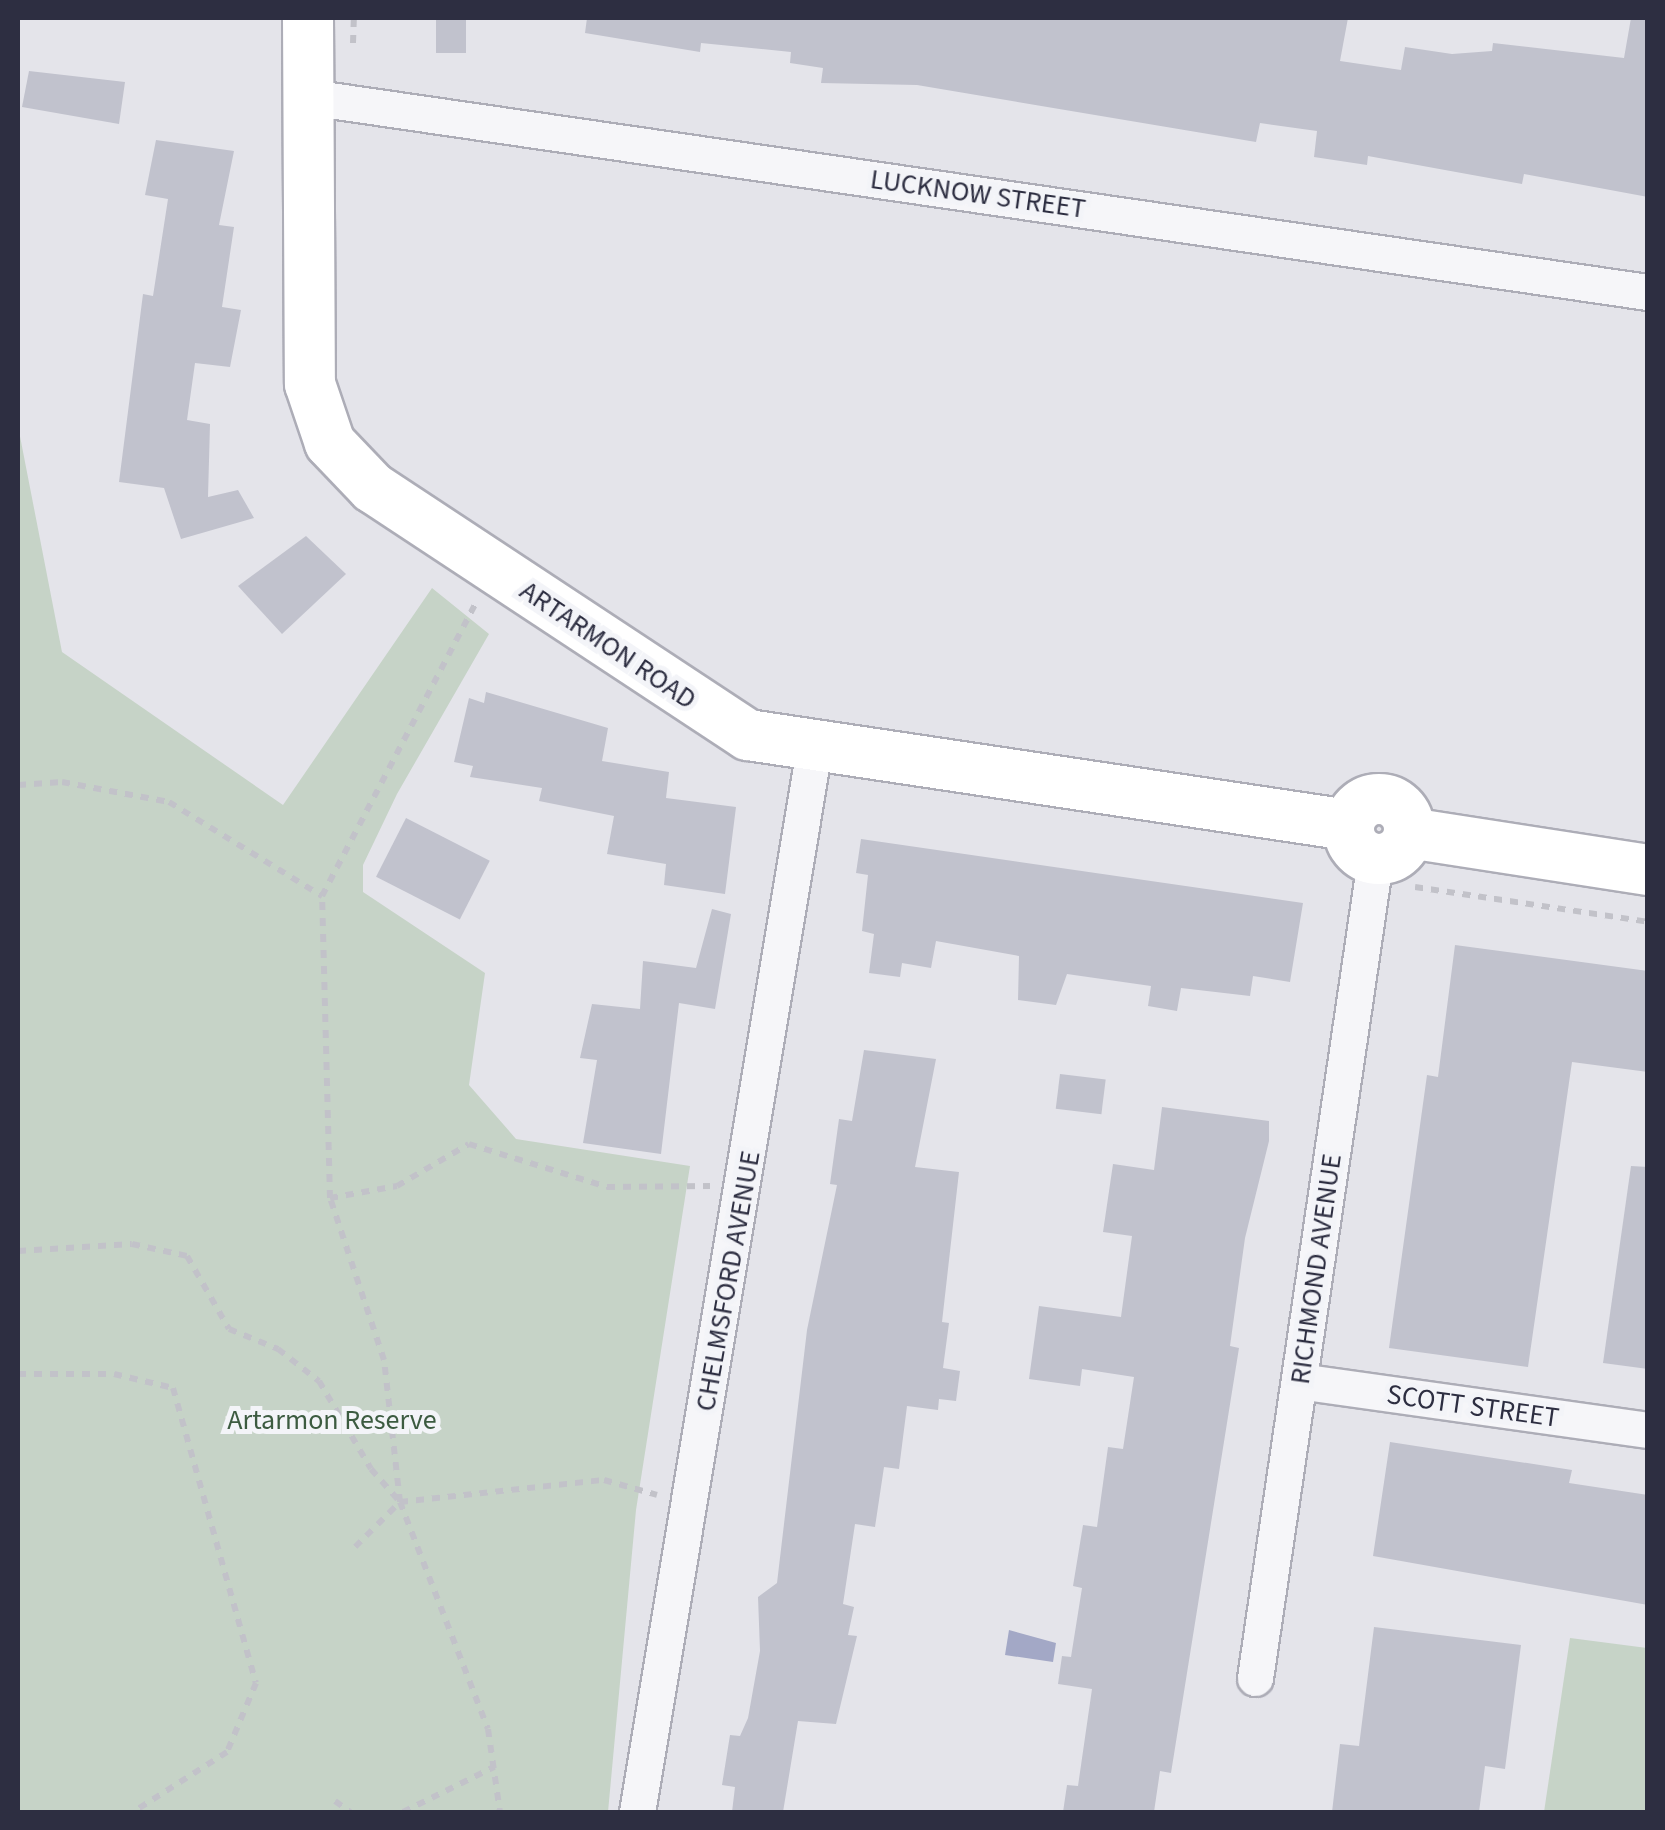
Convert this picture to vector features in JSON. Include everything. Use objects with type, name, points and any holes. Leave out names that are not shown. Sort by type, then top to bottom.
[{"type":"street","name":"ARTARMON ROAD","points":[[308,18],[316,413],[346,465],[725,725],[814,749],[1377,840],[1648,870]]},
{"type":"street","name":"LUCKNOW STREET","points":[[309,97],[1648,292]]},
{"type":"street","name":"CHELMSFORD AVENUE","points":[[637,1812],[687,1504],[747,1182],[814,749]]},
{"type":"street","name":"RICHMOND AVENUE","points":[[1255,1678],[1377,840]]},
{"type":"street","name":"SCOTT STREET","points":[[1299,1381],[1648,1430]]},
{"type":"path","points":[[400,1502],[384,1360],[330,1198],[322,896],[494,568]]},
{"type":"path","points":[[18,785],[62,782],[170,802],[322,896]]},
{"type":"path","points":[[1415,887],[1648,922]]},
{"type":"path","points":[[330,1198],[397,1186],[469,1144],[606,1187],[747,1182]]},
{"type":"path","points":[[18,1251],[132,1244],[188,1256],[229,1329],[278,1349],[319,1381],[400,1502],[488,1729],[500,1812]]},
{"type":"path","points":[[18,1374],[114,1374],[173,1388],[256,1683],[227,1752],[133,1812]]},
{"type":"path","points":[[355,1547],[400,1502],[604,1480],[687,1504]]},
{"type":"path","points":[[403,1812],[494,1766]]},
{"type":"path","points":[[335,1801],[350,1812]]},
{"type":"green space","name":"Artarmon Reserve","points":[[18,426],[62,652],[283,805],[432,588],[489,634],[397,794],[363,865],[363,892],[485,973],[469,1085],[516,1139],[690,1166],[636,1510],[608,1812],[18,1812]]},
{"type":"green space","points":[[1570,1638],[1647,1648],[1647,1812],[1544,1812]]},
{"type":"water","points":[[1009,1630],[1056,1643],[1053,1662],[1005,1655]]},
{"type":"building","points":[[436,18],[466,18],[466,53],[436,53]]},
{"type":"building","points":[[587,18],[1348,18],[1340,61],[1401,70],[1405,47],[1452,54],[1492,51],[1493,43],[1624,58],[1631,18],[1648,18],[1648,197],[1524,174],[1522,184],[1368,156],[1367,165],[1314,157],[1317,131],[1260,123],[1256,142],[917,85],[821,83],[823,68],[790,63],[791,52],[701,43],[700,52],[585,33]]},
{"type":"building","points":[[29,71],[125,82],[119,124],[22,107]]},
{"type":"building","points":[[156,140],[234,151],[219,225],[234,227],[222,307],[241,310],[230,367],[195,363],[187,420],[210,424],[208,497],[238,490],[254,518],[181,539],[164,488],[119,482],[143,294],[153,296],[168,199],[145,195]]},
{"type":"building","points":[[306,536],[346,574],[282,634],[238,586]]},
{"type":"building","points":[[486,692],[608,728],[602,761],[669,772],[666,798],[736,807],[725,894],[664,885],[666,864],[607,854],[614,816],[539,801],[542,788],[470,777],[473,766],[454,762],[469,698],[484,703]]},
{"type":"building","points":[[406,818],[490,861],[460,919],[376,877]]},
{"type":"building","points":[[861,839],[1303,903],[1290,982],[1253,976],[1250,996],[1181,988],[1177,1011],[1148,1006],[1151,986],[1067,974],[1056,1005],[1018,1000],[1019,956],[936,941],[931,968],[902,963],[900,977],[869,973],[874,934],[862,931],[868,875],[856,873]]},
{"type":"building","points":[[712,909],[731,914],[715,1009],[679,1003],[661,1154],[583,1143],[597,1060],[580,1058],[592,1004],[640,1009],[643,961],[696,968]]},
{"type":"building","points":[[1455,945],[1648,971],[1648,1072],[1572,1062],[1528,1367],[1389,1348],[1427,1075],[1438,1077]]},
{"type":"building","points":[[864,1050],[936,1059],[915,1167],[959,1172],[942,1322],[949,1323],[943,1368],[960,1371],[956,1401],[939,1399],[938,1410],[907,1406],[899,1469],[884,1467],[875,1527],[855,1524],[843,1604],[854,1607],[848,1635],[857,1636],[836,1724],[798,1721],[783,1812],[732,1812],[735,1787],[722,1785],[730,1735],[740,1736],[748,1718],[760,1651],[758,1597],[777,1583],[807,1330],[837,1185],[830,1184],[839,1119],[852,1121]]},
{"type":"building","points":[[1060,1074],[1106,1080],[1101,1114],[1056,1109]]},
{"type":"building","points":[[1162,1107],[1269,1121],[1269,1141],[1245,1238],[1230,1346],[1239,1348],[1171,1773],[1160,1771],[1154,1812],[1063,1812],[1067,1785],[1078,1786],[1092,1689],[1058,1684],[1062,1656],[1071,1657],[1082,1588],[1073,1586],[1083,1525],[1097,1527],[1108,1447],[1123,1449],[1134,1377],[1082,1369],[1080,1386],[1029,1379],[1039,1306],[1121,1317],[1132,1236],[1103,1232],[1113,1164],[1154,1170]]},
{"type":"building","points":[[1631,1166],[1648,1167],[1648,1369],[1603,1363]]},
{"type":"building","points":[[1390,1442],[1572,1470],[1569,1483],[1648,1495],[1648,1605],[1373,1556]]},
{"type":"building","points":[[1374,1627],[1521,1645],[1505,1769],[1485,1766],[1479,1812],[1332,1812],[1340,1744],[1359,1746]]}]
